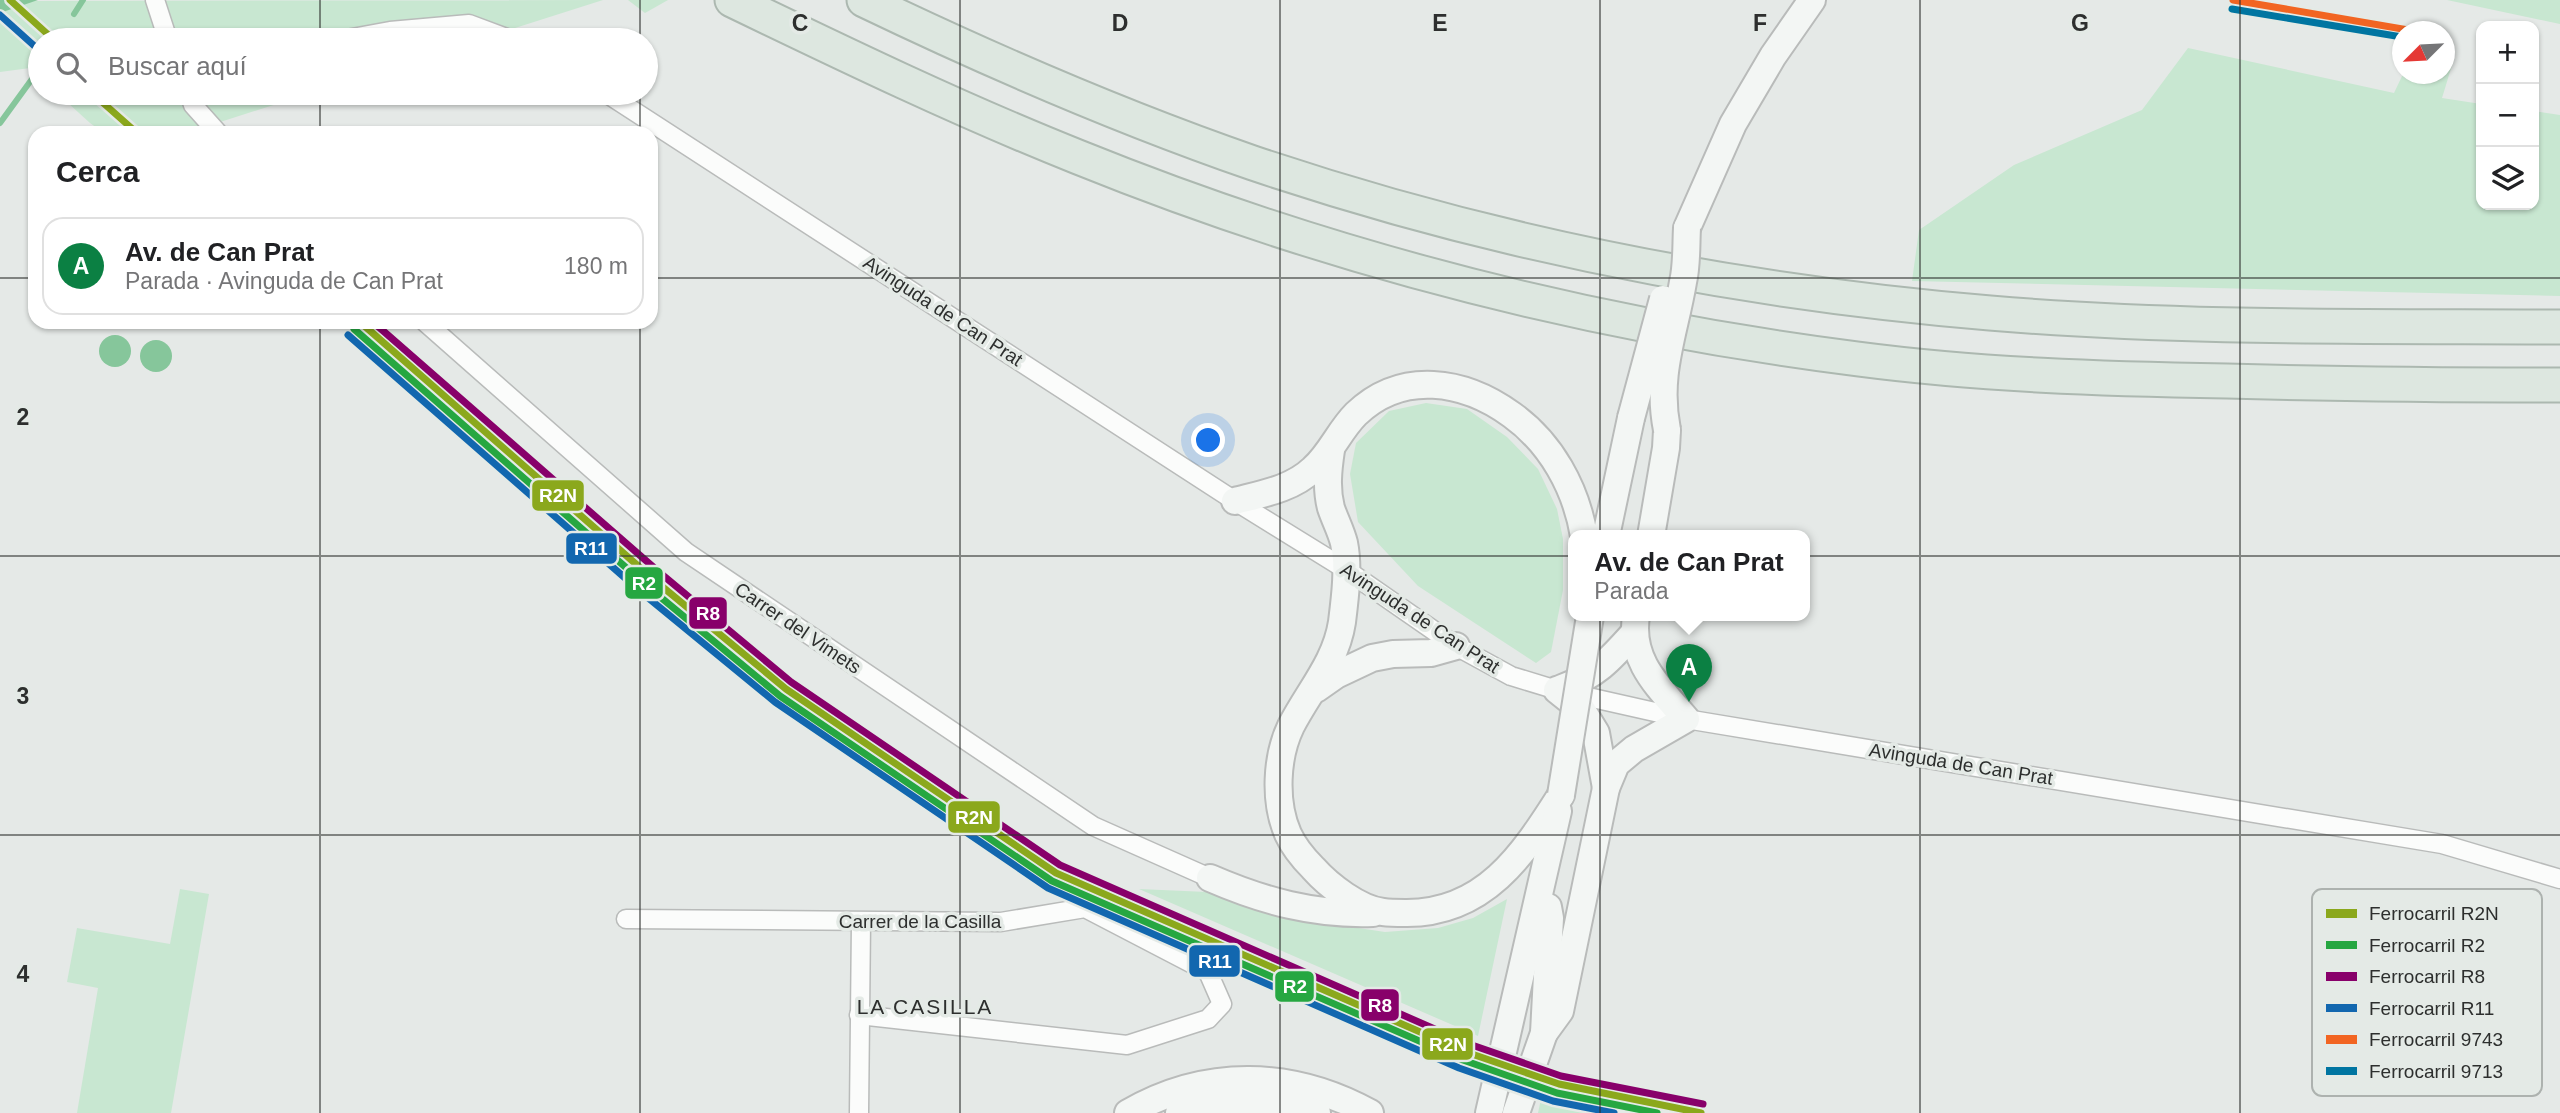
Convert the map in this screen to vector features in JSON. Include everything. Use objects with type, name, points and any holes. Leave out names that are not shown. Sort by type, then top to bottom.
[{"type":"highway","points":[[732,0],[947,103],[1193,201],[1337,249],[1443,279],[1585,314],[1780,348],[1988,372],[2138,380],[2560,385]]},
{"type":"highway","points":[[864,0],[947,40],[1097,105],[1253,163],[1436,217],[1633,264],[1776,289],[1990,313],[2175,323],[2560,327]]},
{"type":"street","points":[[155,0],[164,28]]},
{"type":"street","points":[[1607,530],[1631,418],[1659,310],[1687,228],[1733,124],[1773,56],[1812,0]]},
{"type":"street","points":[[424,28],[469,24],[480,28]]},
{"type":"street","points":[[193,105],[212,126]]},
{"type":"street","name":"Avinguda de Can Prat","points":[[625,105],[657,126]]},
{"type":"street","name":"Avinguda de Can Prat","points":[[658,127],[1345,569],[1456,646],[1511,676],[1557,690],[1686,719],[2441,844],[2560,879]]},
{"type":"street","points":[[1652,530],[1666,448],[1667,430],[1662,406],[1663,374],[1684,279],[1687,228]]},
{"type":"street","name":"Carrer del Vimets","points":[[433,329],[686,552],[1093,826],[1210,878]]},
{"type":"street","points":[[1235,500],[1272,491],[1294,482],[1314,469],[1331,450],[1348,423],[1374,400],[1392,391],[1417,385],[1458,387],[1505,410],[1529,428],[1548,448],[1576,505],[1582,530]]},
{"type":"street","points":[[1331,450],[1327,474],[1328,494],[1344,544],[1345,569],[1339,638],[1334,654],[1290,728],[1283,748],[1279,791],[1281,811],[1288,835],[1322,879],[1346,897],[1382,912]]},
{"type":"street","points":[[1500,1105],[1509,1034],[1561,795],[1589,621]]},
{"type":"street","points":[[1557,690],[1581,681],[1601,668],[1635,625]]},
{"type":"street","points":[[1500,1105],[1560,1012],[1606,788],[1616,764],[1634,749],[1686,719],[1649,674],[1638,654],[1635,625]]},
{"type":"street","points":[[1312,692],[1336,675],[1372,658],[1393,654],[1431,653],[1456,646]]},
{"type":"street","points":[[1557,690],[1582,710],[1596,733],[1606,788]]},
{"type":"street","points":[[1210,878],[1266,901],[1349,914],[1416,913],[1443,908],[1488,887],[1509,869],[1533,840],[1561,795]]},
{"type":"street","points":[[1543,881],[1550,918],[1543,1038]]},
{"type":"street","name":"Carrer de la Casilla","points":[[626,919],[1001,922],[1085,908],[1208,972],[1222,1004],[1208,1019],[1127,1045],[859,1015]]},
{"type":"street","points":[[859,1113],[861,922]]},
{"type":"street","points":[[1128,1113],[1154,1098],[1196,1085],[1264,1080],[1302,1085],[1344,1099],[1370,1113]]},
{"type":"street","points":[[1179,1113],[1202,1106],[1250,1100],[1297,1106],[1317,1113]]},
{"type":"shaded area","points":[[0,0],[38,0],[0,13]]},
{"type":"shaded area","points":[[603,0],[515,28],[28,28],[28,68],[0,72],[0,13],[32,1]]},
{"type":"shaded area","points":[[628,0],[668,0],[645,13]]},
{"type":"shaded area","points":[[2447,0],[2560,0],[2560,24]]},
{"type":"shaded area","points":[[2188,48],[2394,93],[2398,84],[2446,84],[2442,98],[2476,103],[2476,210],[2539,210],[2539,112],[2560,115],[2560,296],[1912,281],[1919,230],[2014,165],[2142,110]]},
{"type":"shaded area","points":[[70,105],[274,105],[208,126],[94,126]]},
{"type":"shaded area","points":[[115,335],[126,340],[131,351],[126,362],[115,367],[104,362],[99,351],[104,340]]},
{"type":"shaded area","points":[[156,340],[167,345],[172,356],[167,367],[156,372],[145,367],[140,356],[145,345]]},
{"type":"shaded area","points":[[1426,403],[1467,409],[1507,437],[1538,469],[1557,509],[1563,539],[1563,590],[1551,652],[1536,663],[1418,586],[1358,522],[1350,474],[1356,443],[1389,411]]},
{"type":"shaded area","points":[[180,889],[209,894],[171,1113],[77,1113],[98,988],[67,982],[77,928],[170,944]]},
{"type":"shaded area","points":[[1139,889],[1207,892],[1292,918],[1385,932],[1438,928],[1473,918],[1507,899],[1478,1036]]},
{"type":"shaded area","points":[[1541,1099],[1593,1113],[1538,1113]]},
{"type":"waterway","points":[[74,14],[83,0]]},
{"type":"waterway","points":[[0,123],[28,84]]},
{"type":"rail line","name":"R2N","points":[[10,0],[41,28]]},
{"type":"rail line","name":"9743","points":[[2233,0],[2392,27]]},
{"type":"rail line","name":"9713","points":[[2232,9],[2392,35]]},
{"type":"rail line","name":"R11","points":[[0,15],[28,40]]},
{"type":"rail line","name":"R2N","points":[[106,105],[129,126]]},
{"type":"rail line","name":"R2","points":[[354,329],[647,586],[780,696],[1052,881],[1463,1060],[1557,1093],[1657,1113]]},
{"type":"rail line","name":"R2N","points":[[368,329],[653,579],[786,689],[1056,873],[1466,1052],[1559,1084],[1701,1113]]},
{"type":"rail line","name":"R8","points":[[381,329],[659,572],[791,682],[1060,865],[1469,1044],[1561,1076],[1703,1104]]},
{"type":"rail line","name":"R11","points":[[348,335],[641,592],[775,702],[1048,888],[1459,1068],[1553,1101],[1614,1113]]},
{"type":"place","name":"Av. de Can Prat","points":[[1689,702]]},
{"type":"district","name":"LA CASILLA","points":[[925,1006]]}]
